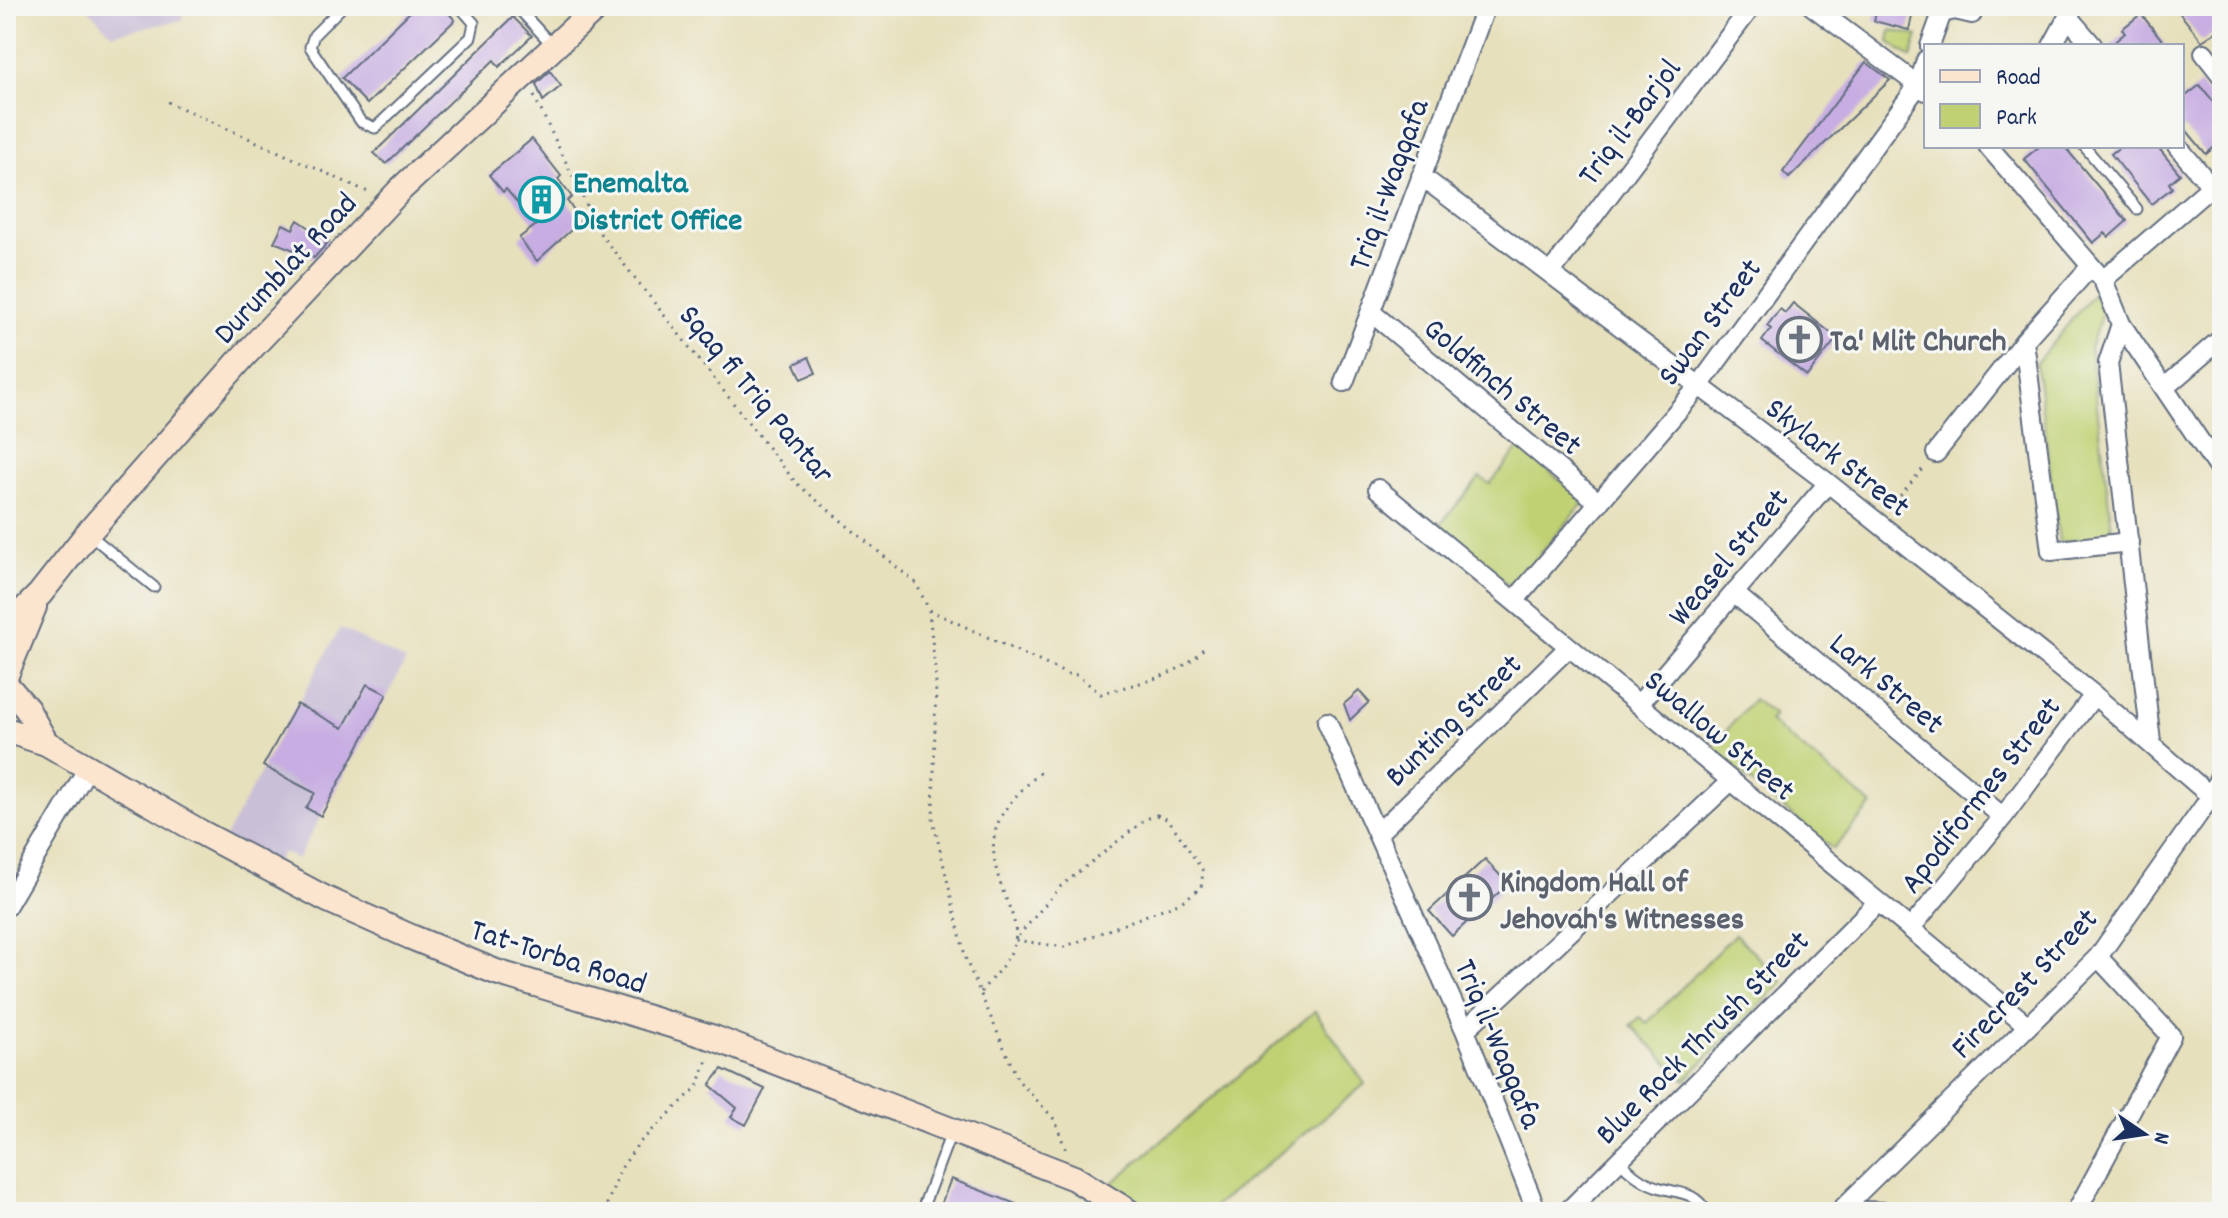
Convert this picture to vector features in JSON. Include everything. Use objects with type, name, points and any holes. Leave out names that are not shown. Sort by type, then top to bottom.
[{"type":"main road","name":"Durumblat Road","points":[[6,628],[40,594],[88,533],[242,358],[389,202],[598,6]]},
{"type":"main road","name":"Durumblat Road","points":[[6,688],[40,594]]},
{"type":"main road","points":[[6,688],[27,709],[54,747]]},
{"type":"main road","name":"Tat-Torba Road","points":[[6,730],[54,747],[298,885],[411,937],[496,972],[714,1038],[1074,1178],[1129,1212]]},
{"type":"main road","points":[[6,743],[54,747]]},
{"type":"street","name":"Triq il-Waqqafa","points":[[1344,382],[1486,6]]},
{"type":"street","name":"Triq il-Barjol","points":[[1551,272],[1752,6]]},
{"type":"street","points":[[1817,8],[1922,88]]},
{"type":"street","points":[[1931,44],[1942,13],[1955,10],[1972,14]]},
{"type":"street","points":[[2053,44],[2071,11],[2092,44]]},
{"type":"street","points":[[2204,53],[2222,76]]},
{"type":"street","name":"Swan Street","points":[[1514,601],[1699,386],[1922,88]]},
{"type":"street","points":[[1994,148],[2097,273],[2121,324],[2222,474]]},
{"type":"street","points":[[1936,453],[2024,341],[2097,273],[2216,181],[2179,148]]},
{"type":"street","name":"Skylark Street","points":[[1421,176],[1828,483],[2094,695],[2217,800]]},
{"type":"street","name":"Goldfinch Street","points":[[1372,313],[1599,503]]},
{"type":"street","points":[[2121,324],[2108,363],[2151,742]]},
{"type":"street","points":[[2164,388],[2222,338]]},
{"type":"street","points":[[2024,341],[2051,551],[2129,542]]},
{"type":"street","name":"Weasel Street","points":[[1639,704],[1828,483]]},
{"type":"street","name":"Swallow Street","points":[[1378,489],[2027,1025]]},
{"type":"street","name":"Lark Street","points":[[1735,594],[2003,817]]},
{"type":"street","name":"Bunting Street","points":[[1377,834],[1569,647]]},
{"type":"street","name":"Apodiformes Street","points":[[1910,929],[2003,817],[2094,695]]},
{"type":"street","name":"Triq il-Waqqafa","points":[[1327,722],[1465,1030],[1537,1212]]},
{"type":"street","points":[[6,907],[89,766]]},
{"type":"street","name":"Firecrest Street","points":[[1840,1211],[2098,957],[2217,800],[2222,772]]},
{"type":"street","points":[[1465,1030],[1731,781]]},
{"type":"street","name":"Blue Rock Thrush Street","points":[[1567,1212],[1878,902]]},
{"type":"street","points":[[2076,1212],[2171,1036],[2098,957]]},
{"type":"street","points":[[1840,1211],[1882,1211],[1870,1180]]},
{"type":"lane","points":[[343,6],[314,35],[310,47],[361,122],[375,128],[471,37],[474,23],[459,6]]},
{"type":"lane","points":[[516,6],[553,46]]},
{"type":"lane","points":[[2086,148],[2137,209]]},
{"type":"lane","points":[[88,533],[154,587]]},
{"type":"lane","points":[[921,1212],[952,1131]]},
{"type":"lane","points":[[1619,1160],[1653,1186],[1684,1191],[1699,1198],[1707,1212]]},
{"type":"path","name":"Sqaq fi Triq Pantar","points":[[523,74],[601,235],[796,483],[916,583],[929,610],[937,702],[931,785],[933,820],[966,960],[1018,1080],[1055,1120],[1074,1178]]},
{"type":"path","points":[[168,102],[389,202]]},
{"type":"path","points":[[1876,524],[1936,453]]},
{"type":"path","points":[[929,610],[1067,674],[1077,675],[1101,694],[1174,672],[1192,663],[1204,648]]},
{"type":"path","points":[[980,993],[1011,953],[1015,940],[1015,926],[996,871],[995,832],[1008,802],[1041,772]]},
{"type":"path","points":[[1157,815],[1169,820],[1203,871],[1201,888],[1181,902],[1064,947],[1015,940],[1061,886],[1146,819],[1157,815]]},
{"type":"path","points":[[604,1212],[620,1170],[638,1144],[698,1086],[714,1038]]},
{"type":"shaded area","points":[[85,6],[184,6],[183,20],[112,34]]},
{"type":"shaded area","points":[[340,628],[406,661],[297,860],[283,852],[274,865],[223,841]]},
{"type":"green space","points":[[1891,30],[1918,36],[1911,58],[1889,42]]},
{"type":"green space","points":[[2093,294],[2103,310],[2090,348],[2113,537],[2059,542],[2036,363]]},
{"type":"green space","points":[[1520,447],[1585,501],[1512,588],[1439,526],[1480,477],[1490,484]]},
{"type":"green space","points":[[1753,699],[1774,715],[1769,721],[1872,805],[1833,849],[1711,749]]},
{"type":"green space","points":[[1735,934],[1783,982],[1685,1080],[1631,1025],[1640,1017],[1647,1023]]},
{"type":"green space","points":[[1315,1011],[1365,1084],[1208,1212],[1147,1212],[1110,1185]]},
{"type":"building","points":[[416,6],[442,6],[455,20],[367,104],[342,78]]},
{"type":"building","points":[[1877,6],[1914,6],[1909,30],[1874,21]]},
{"type":"building","points":[[2174,6],[2222,6],[2222,28],[2202,41]]},
{"type":"building","points":[[2141,14],[2165,44],[2112,44],[2125,33],[2122,29]]},
{"type":"building","points":[[513,17],[532,36],[499,67],[494,60],[386,164],[374,153]]},
{"type":"building","points":[[1866,62],[1890,80],[1789,178],[1783,172]]},
{"type":"building","points":[[550,71],[561,86],[543,101],[536,84]]},
{"type":"building","points":[[2200,85],[2222,112],[2222,141],[2206,154],[2184,127],[2184,97]]},
{"type":"building","name":"Enemalta District Office","points":[[532,139],[561,176],[558,179],[572,197],[567,201],[582,220],[537,261],[519,238],[536,225],[506,189],[503,192],[489,175]]},
{"type":"building","points":[[2038,148],[2066,148],[2127,221],[2109,237],[2105,233],[2093,243],[2024,159]]},
{"type":"building","points":[[2118,148],[2159,148],[2180,174],[2169,183],[2172,188],[2151,204],[2111,154]]},
{"type":"building","points":[[298,220],[329,241],[314,258],[274,242],[283,224],[293,229]]},
{"type":"building","name":"Ta' Mlit Church","points":[[1793,303],[1837,338],[1807,376],[1762,341],[1771,329],[1767,326],[1780,309],[1785,313]]},
{"type":"building","points":[[809,357],[816,373],[802,379],[795,364]]},
{"type":"building","points":[[367,684],[387,694],[321,816],[306,808],[315,793],[263,766],[297,704],[343,728]]},
{"type":"building","points":[[1359,691],[1369,702],[1350,720],[1344,704]]},
{"type":"building","name":"Kingdom Hall of Jehovah's Witnesses","points":[[1485,859],[1508,884],[1452,936],[1429,911]]},
{"type":"building","points":[[722,1069],[765,1089],[746,1125],[731,1117],[737,1108],[710,1085]]},
{"type":"building","points":[[951,1179],[1034,1211],[1034,1212],[938,1212]]},
{"type":"place","name":"Enemalta District Office","points":[[542,199]]},
{"type":"place","name":"Ta' Mlit Church","points":[[1799,339]]},
{"type":"place","name":"Kingdom Hall of Jehovah's Witnesses","points":[[1469,898]]}]
